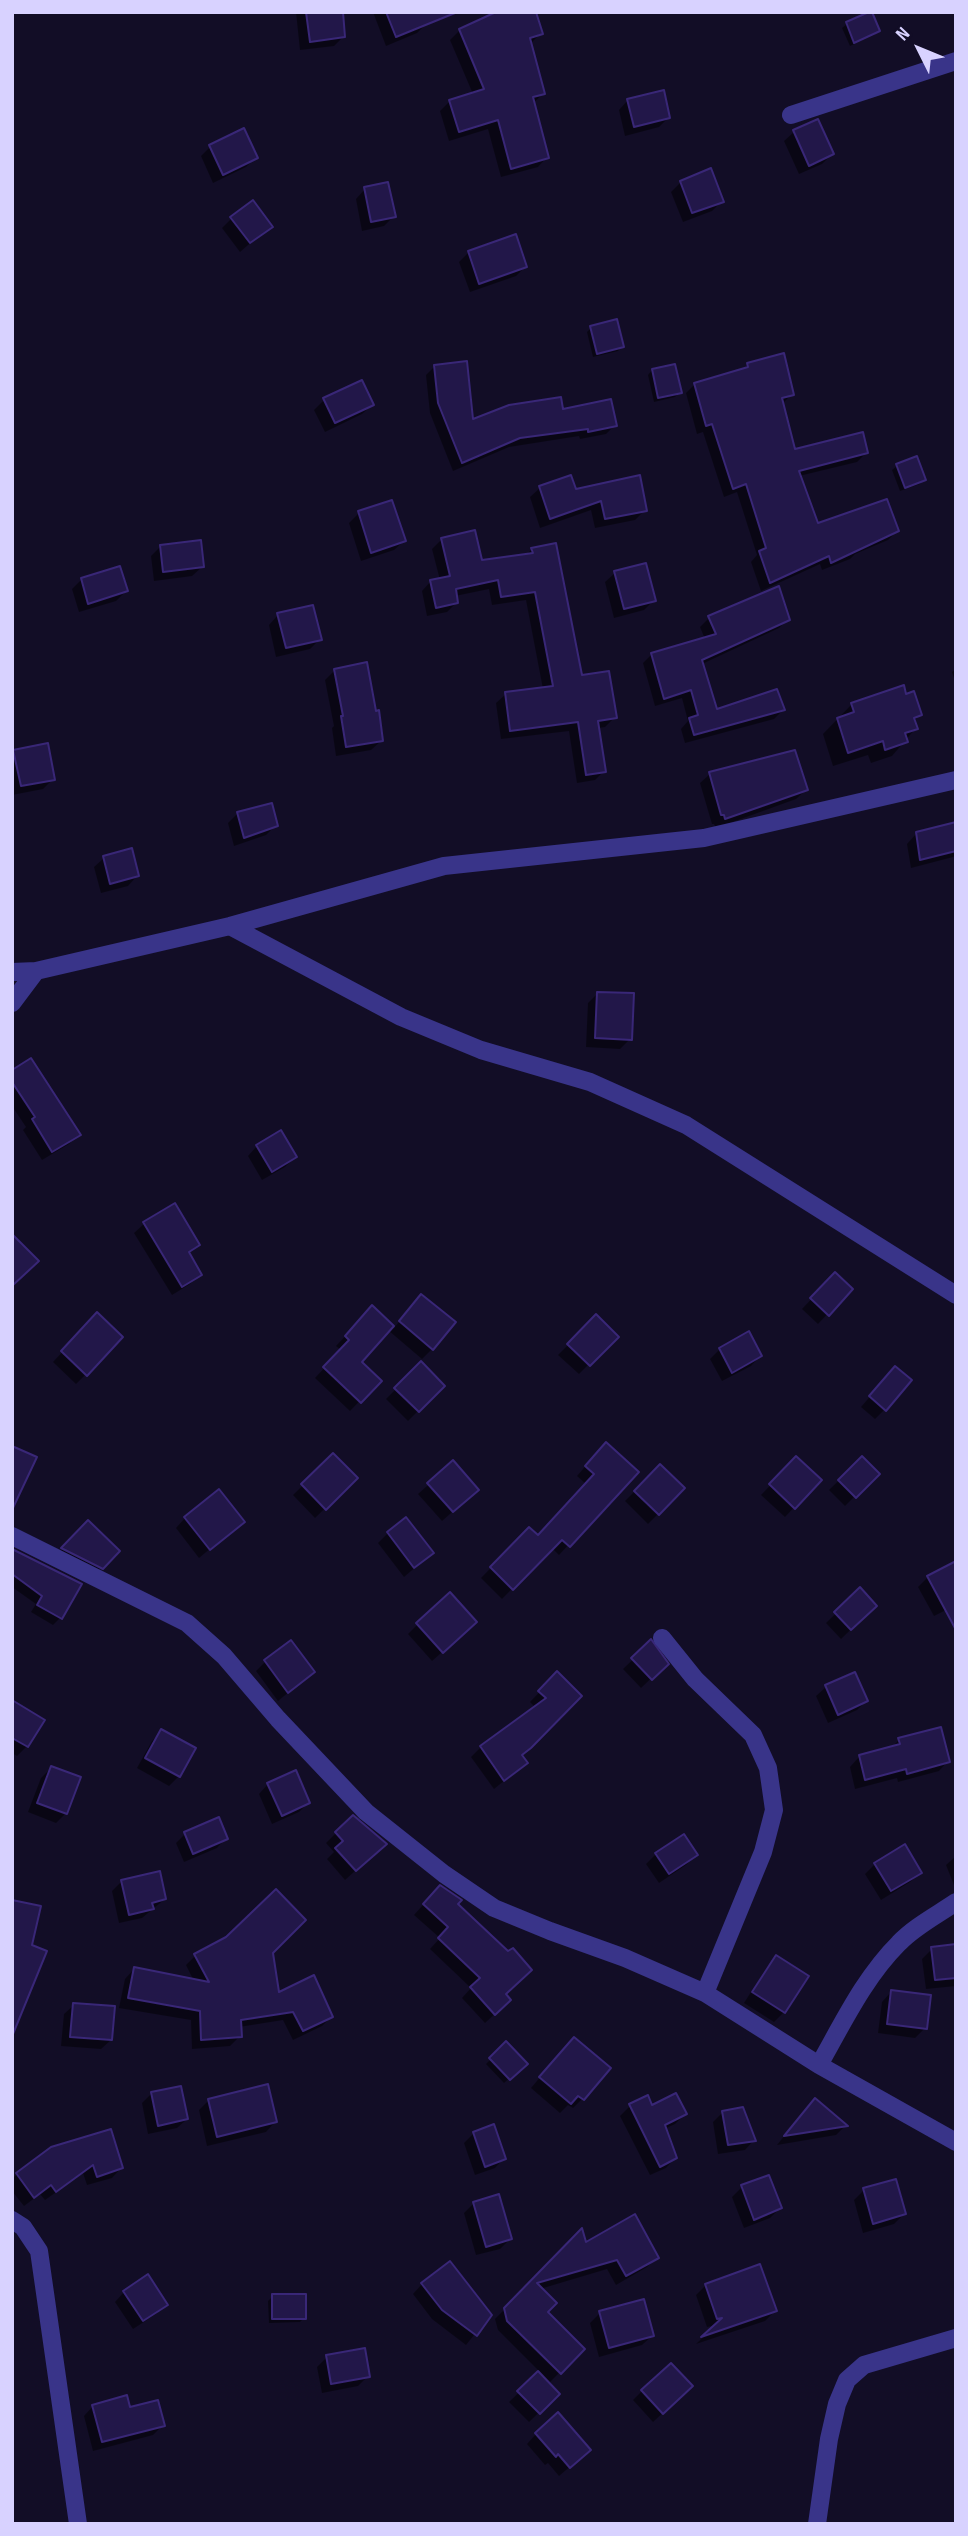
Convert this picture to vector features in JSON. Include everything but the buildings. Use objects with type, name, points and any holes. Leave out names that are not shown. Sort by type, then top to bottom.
[{"type":"street","points":[[791,115],[956,61]]},
{"type":"street","points":[[12,972],[36,971],[230,926],[444,866],[704,838],[956,780]]},
{"type":"street","points":[[230,926],[401,1017],[481,1051],[590,1082],[687,1125],[956,1295]]},
{"type":"street","points":[[12,1003],[36,971]]},
{"type":"street","points":[[12,1536],[187,1623],[224,1656],[278,1719],[366,1812],[444,1874],[494,1908],[625,1958],[705,1993],[819,2065],[956,2142]]},
{"type":"street","points":[[662,1638],[695,1679],[752,1735],[768,1768],[774,1810],[763,1852],[705,1993]]},
{"type":"street","points":[[819,2065],[879,1964],[901,1941],[956,1902]]},
{"type":"street","points":[[12,2220],[23,2227],[39,2251],[78,2524]]},
{"type":"street","points":[[817,2524],[829,2440],[837,2404],[847,2380],[864,2365],[956,2338]]}]
